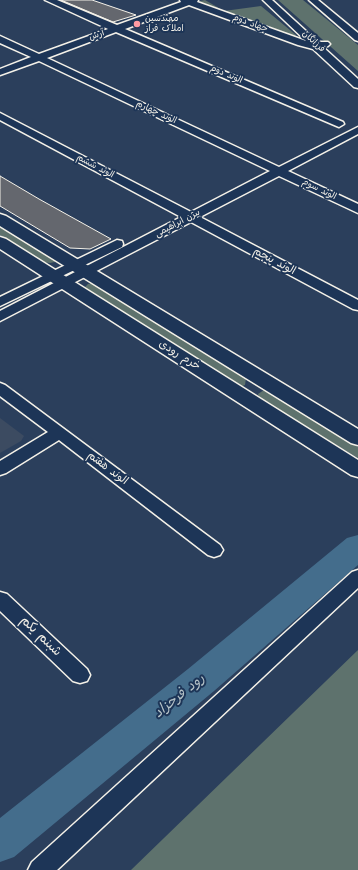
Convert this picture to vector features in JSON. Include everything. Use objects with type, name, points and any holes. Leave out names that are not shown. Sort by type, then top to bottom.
[{"type":"main road","points":[[0,219],[358,438]]},
{"type":"main road","name":"خرم رودی","points":[[0,242],[358,470]]},
{"type":"main road","points":[[242,396],[265,381]]},
{"type":"street","name":"الوند دوم","points":[[49,0],[352,127]]},
{"type":"street","name":"آرش","points":[[0,67],[36,56],[187,0]]},
{"type":"street","name":"جهاد دوم","points":[[187,0],[301,43],[321,45]]},
{"type":"street","name":"فرزانگان","points":[[266,0],[321,45]]},
{"type":"street","name":"فرزانگان","points":[[278,0],[356,79]]},
{"type":"street","points":[[313,0],[358,38]]},
{"type":"street","name":"الوند چهارم","points":[[0,39],[275,169]]},
{"type":"street","name":"آرش","points":[[0,72],[36,56]]},
{"type":"street","name":"الوند ششم","points":[[0,116],[186,215]]},
{"type":"street","name":"بیژن ابراهیمی","points":[[0,317],[58,280],[275,169],[352,127]]},
{"type":"street","name":"الوند سوم","points":[[275,169],[358,209]]},
{"type":"street","name":"الوند پنجم","points":[[186,215],[358,306]]},
{"type":"street","name":"بیژن ابراهیمی","points":[[0,302],[58,280]]},
{"type":"street","name":"الوند هفتم","points":[[0,388],[214,550]]},
{"type":"street","points":[[0,469],[59,433]]},
{"type":"street","points":[[40,870],[358,577]]},
{"type":"street","name":"شبنم یکم","points":[[0,599],[80,675]]},
{"type":"shaded area","points":[[0,418],[24,436],[21,441],[0,453]]},
{"type":"green space","points":[[205,0],[224,11],[261,6],[296,35],[295,37],[288,37],[201,4],[200,1]]},
{"type":"green space","points":[[278,0],[303,0],[358,45],[358,71]]},
{"type":"green space","points":[[0,223],[57,260],[50,263],[42,262],[0,235]]},
{"type":"green space","points":[[94,283],[101,285],[246,378],[245,385],[240,387],[82,290],[88,284]]},
{"type":"green space","points":[[264,390],[268,391],[358,447],[358,458],[259,398],[258,394]]},
{"type":"green space","points":[[358,650],[358,870],[131,870]]},
{"type":"building","points":[[61,0],[92,0],[136,15],[113,22]]},
{"type":"building","points":[[0,176],[111,239],[90,249],[70,248],[0,206]]},
{"type":"waterway","name":"رود فرحزاد","points":[[0,843],[201,680],[358,547]]},
{"type":"place","name":"مهندسین املاک فراز","points":[[137,24]]}]
